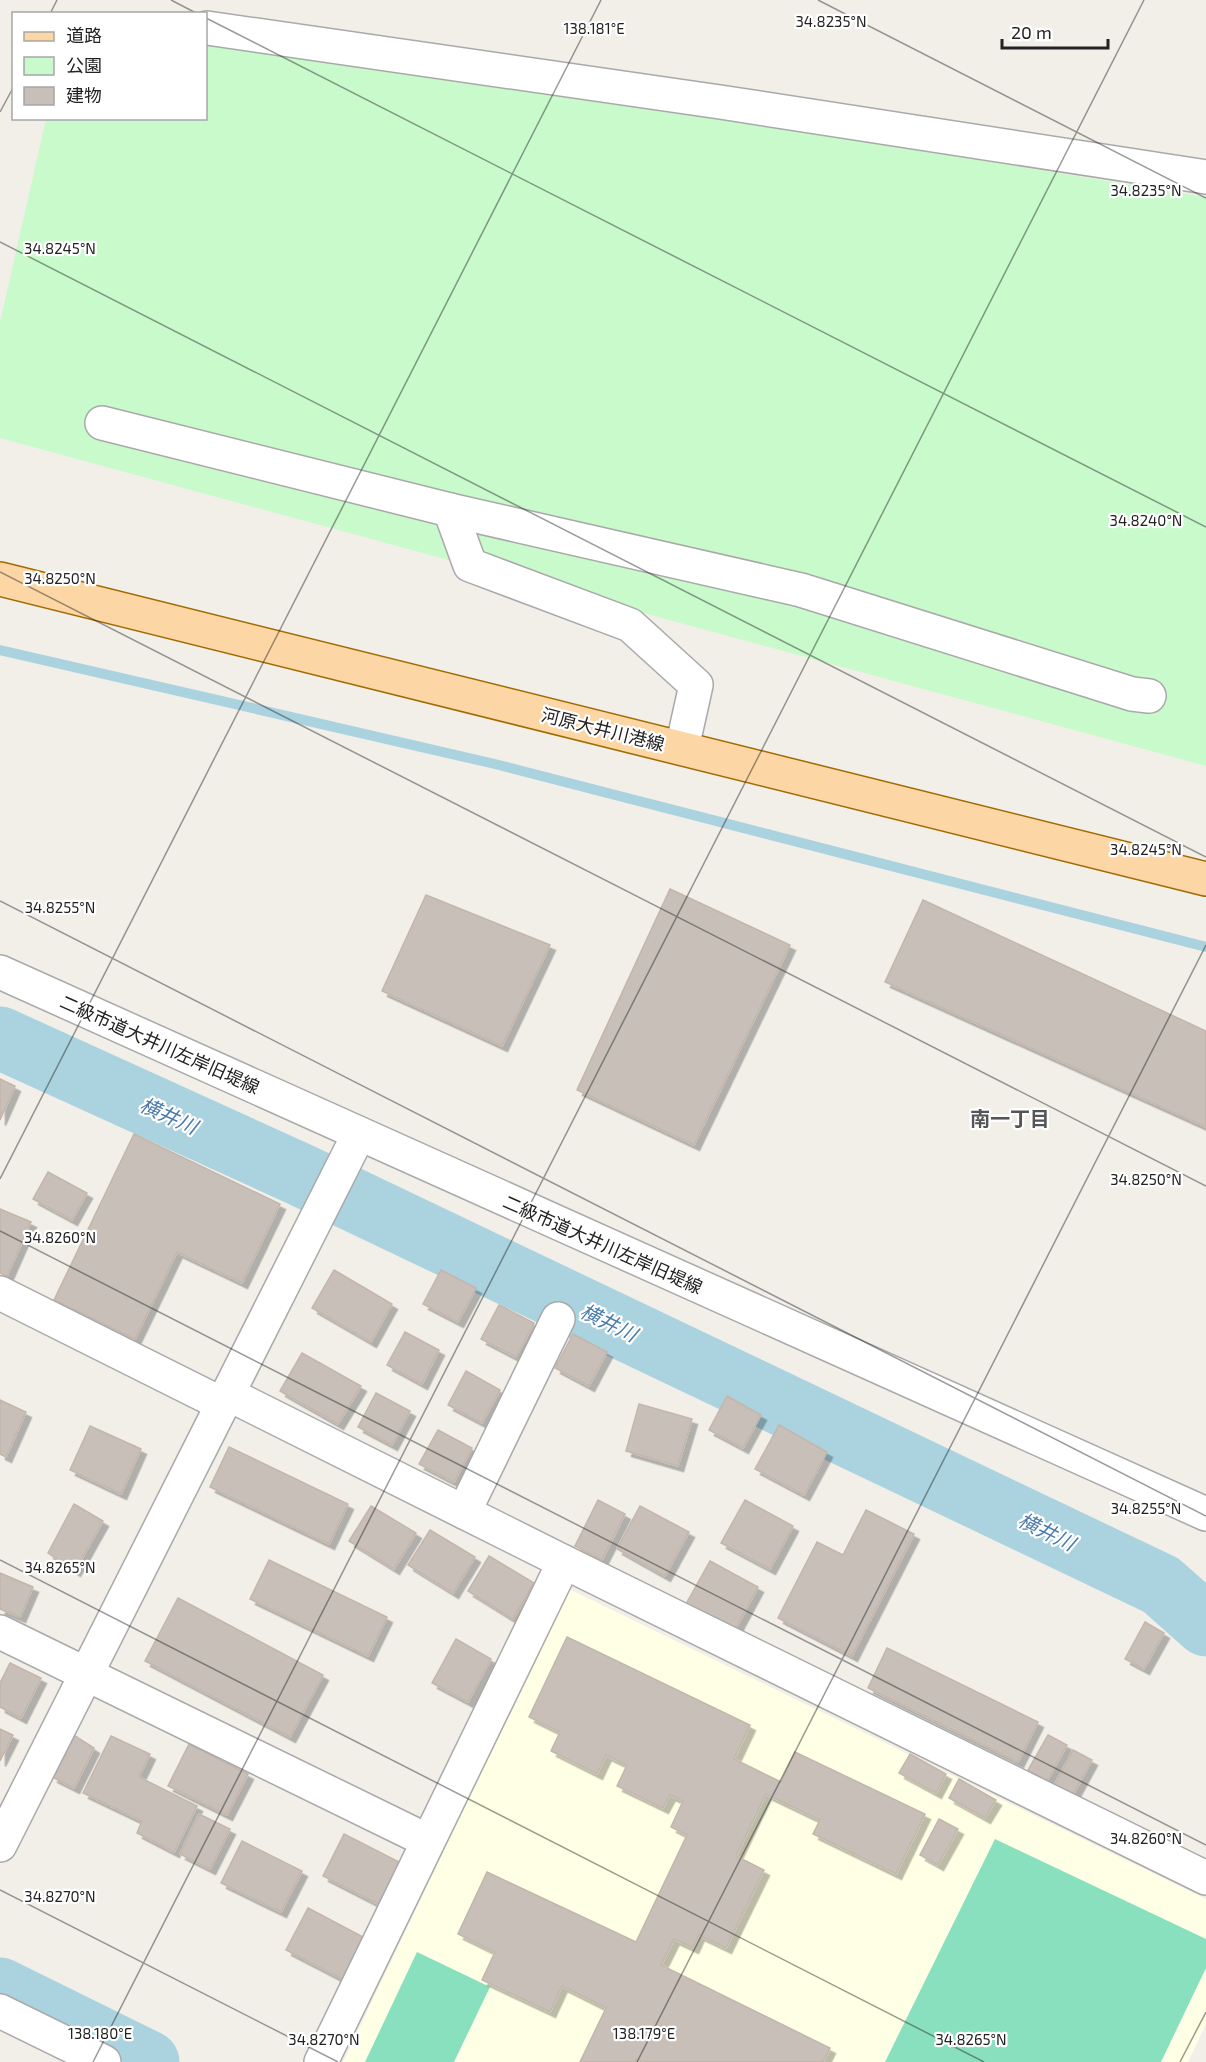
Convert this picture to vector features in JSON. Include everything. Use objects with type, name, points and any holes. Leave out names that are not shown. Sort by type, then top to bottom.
[{"type":"main road","name":"河原大井川港線","points":[[0,579],[1206,879]]},
{"type":"street","points":[[207,28],[720,102],[1206,177]]},
{"type":"street","points":[[102,423],[450,510],[801,590],[1132,694],[1149,696]]},
{"type":"street","points":[[450,510],[470,565],[630,625],[696,685],[682,748]]},
{"type":"street","name":"二級市道大井川左岸旧堤線","points":[[0,972],[1206,1514]]},
{"type":"street","points":[[0,1845],[359,1134]]},
{"type":"street","points":[[0,1293],[464,1512],[1206,1878]]},
{"type":"street","points":[[464,1512],[558,1319]]},
{"type":"street","points":[[321,2062],[564,1562]]},
{"type":"street","points":[[0,1632],[429,1841]]},
{"type":"street","points":[[0,2011],[104,2062]]},
{"type":"shaded area","points":[[569,1589],[1206,1899],[1206,2024],[1188,2062],[343,2062]]},
{"type":"green space","points":[[207,35],[1206,197],[1206,766],[0,438],[0,322],[46,120],[207,120]]},
{"type":"green space","points":[[995,1839],[1206,1939],[1206,1968],[1161,2062],[885,2062]]},
{"type":"green space","points":[[417,1952],[490,1987],[454,2062],[365,2062]]},
{"type":"building","points":[[670,889],[790,945],[694,1145],[577,1090]]},
{"type":"building","points":[[426,895],[550,945],[502,1046],[382,991]]},
{"type":"building","points":[[923,900],[1206,1031],[1206,1127],[885,982]]},
{"type":"building","points":[[0,1079],[15,1086],[0,1120]]},
{"type":"building","points":[[134,1134],[280,1204],[242,1283],[177,1252],[135,1339],[54,1300]]},
{"type":"building","points":[[48,1172],[87,1193],[72,1220],[33,1199]]},
{"type":"building","points":[[0,1209],[31,1222],[7,1276],[0,1273]]},
{"type":"building","points":[[334,1270],[392,1304],[371,1342],[312,1308]]},
{"type":"building","points":[[441,1270],[476,1288],[458,1322],[423,1304]]},
{"type":"building","points":[[499,1305],[534,1323],[516,1357],[481,1339]]},
{"type":"building","points":[[405,1332],[439,1350],[422,1384],[387,1365]]},
{"type":"building","points":[[573,1334],[607,1352],[589,1386],[555,1368]]},
{"type":"building","points":[[302,1353],[361,1386],[338,1424],[280,1391]]},
{"type":"building","points":[[466,1371],[500,1390],[482,1423],[448,1405]]},
{"type":"building","points":[[376,1393],[410,1411],[392,1445],[358,1427]]},
{"type":"building","points":[[727,1396],[761,1415],[743,1448],[709,1430]]},
{"type":"building","points":[[0,1400],[26,1412],[6,1457],[0,1454]]},
{"type":"building","points":[[639,1404],[692,1419],[678,1466],[626,1451]]},
{"type":"building","points":[[779,1425],[827,1452],[804,1495],[755,1469]]},
{"type":"building","points":[[90,1426],[141,1449],[121,1494],[70,1470]]},
{"type":"building","points":[[438,1430],[472,1448],[454,1482],[419,1464]]},
{"type":"building","points":[[229,1447],[348,1504],[329,1544],[210,1487]]},
{"type":"building","points":[[598,1500],[625,1514],[602,1560],[575,1546]]},
{"type":"building","points":[[745,1500],[793,1526],[770,1569],[721,1543]]},
{"type":"building","points":[[74,1504],[103,1521],[75,1571],[48,1553]]},
{"type":"building","points":[[371,1506],[416,1533],[394,1569],[349,1541]]},
{"type":"building","points":[[640,1506],[689,1532],[665,1576],[617,1549]]},
{"type":"building","points":[[866,1510],[914,1534],[852,1656],[778,1618],[817,1542],[843,1555]]},
{"type":"building","points":[[430,1530],[475,1557],[453,1593],[408,1565]]},
{"type":"building","points":[[489,1556],[534,1583],[513,1619],[468,1591]]},
{"type":"building","points":[[269,1560],[387,1617],[368,1656],[250,1599]]},
{"type":"building","points":[[710,1561],[758,1587],[735,1630],[686,1604]]},
{"type":"building","points":[[0,1573],[33,1587],[20,1617],[0,1609]]},
{"type":"building","points":[[178,1598],[323,1675],[290,1737],[145,1661]]},
{"type":"building","points":[[1145,1622],[1164,1633],[1144,1669],[1125,1659]]},
{"type":"building","points":[[567,1637],[750,1725],[734,1759],[781,1782],[795,1752],[925,1814],[896,1874],[813,1834],[820,1820],[766,1794],[736,1856],[764,1870],[726,1948],[699,1935],[693,1948],[674,1939],[661,1965],[830,2048],[823,2062],[642,2062],[636,2059],[635,2062],[580,2062],[606,2008],[562,1986],[550,2012],[482,1980],[495,1952],[458,1934],[487,1872],[636,1942],[687,1835],[671,1827],[683,1801],[670,1795],[663,1808],[617,1786],[627,1765],[606,1755],[597,1774],[551,1751],[560,1732],[529,1717]]},
{"type":"building","points":[[456,1639],[491,1659],[468,1702],[432,1683]]},
{"type":"building","points":[[887,1648],[1038,1722],[1018,1762],[868,1688]]},
{"type":"building","points":[[10,1663],[41,1678],[21,1718],[0,1707],[0,1683]]},
{"type":"building","points":[[0,1729],[13,1735],[0,1761]]},
{"type":"building","points":[[72,1734],[94,1748],[74,1788],[52,1777]]},
{"type":"building","points":[[1048,1735],[1067,1745],[1047,1781],[1028,1770]]},
{"type":"building","points":[[111,1736],[150,1754],[139,1777],[197,1806],[174,1852],[137,1833],[142,1821],[83,1793]]},
{"type":"building","points":[[189,1744],[248,1774],[227,1815],[168,1786]]},
{"type":"building","points":[[1073,1750],[1092,1760],[1072,1797],[1054,1786]]},
{"type":"building","points":[[910,1754],[946,1774],[936,1793],[899,1773]]},
{"type":"building","points":[[959,1779],[996,1800],[985,1818],[949,1798]]},
{"type":"building","points":[[199,1814],[230,1829],[210,1869],[180,1854]]},
{"type":"building","points":[[939,1819],[958,1829],[938,1865],[920,1855]]},
{"type":"building","points":[[344,1834],[403,1864],[382,1906],[323,1876]]},
{"type":"building","points":[[242,1841],[302,1871],[281,1912],[221,1883]]},
{"type":"building","points":[[308,1908],[367,1939],[346,1981],[286,1950]]},
{"type":"waterway","points":[[0,650],[495,764],[1206,947]]},
{"type":"waterway","name":"横井川","points":[[0,1038],[299,1174],[1161,1585],[1206,1625]]},
{"type":"waterway","points":[[0,1989],[148,2062]]},
{"type":"district","name":"南一丁目","points":[[1010,1118]]}]
